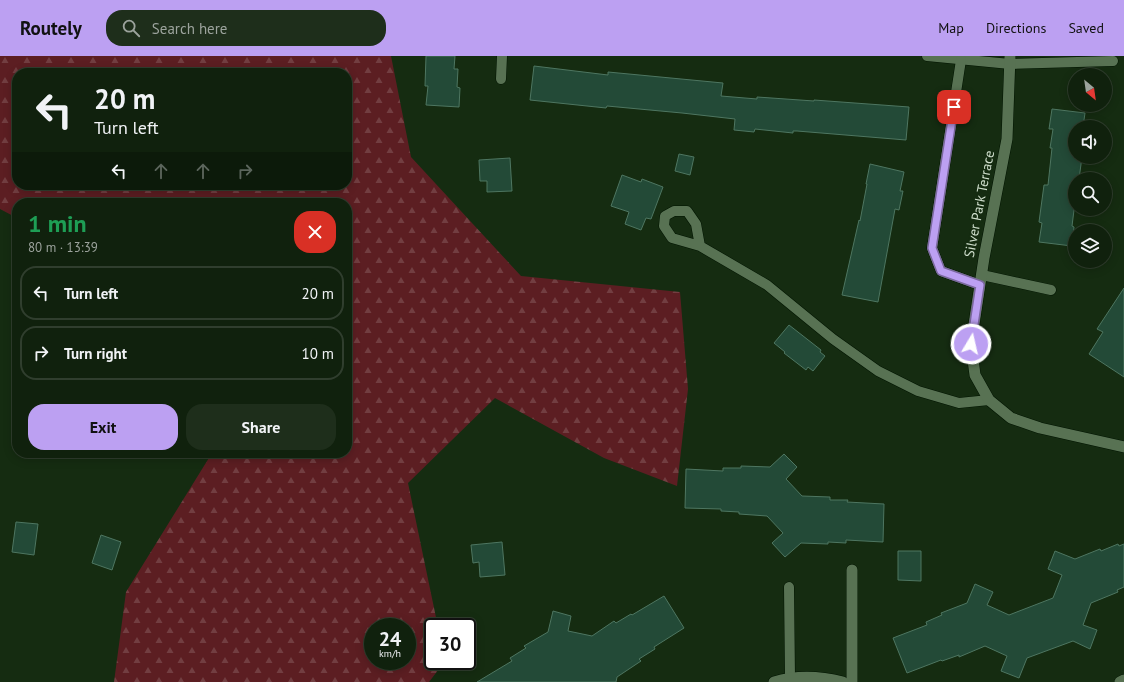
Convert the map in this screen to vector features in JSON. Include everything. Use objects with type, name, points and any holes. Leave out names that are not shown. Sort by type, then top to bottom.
[{"type":"street","name":"Silver Park Terrace","points":[[1010,60],[1006,139],[971,344],[975,375],[989,400],[1011,418],[1040,428],[1124,447]]},
{"type":"street","points":[[852,570],[852,682]]},
{"type":"street","points":[[774,682],[803,676],[827,678],[843,682]]},
{"type":"street","points":[[1120,682],[1124,680]]},
{"type":"lane","points":[[501,79],[502,56]]},
{"type":"lane","points":[[927,56],[961,60],[1113,61]]},
{"type":"lane","points":[[961,60],[932,248],[941,271],[981,280],[1051,290]]},
{"type":"lane","points":[[700,246],[767,285],[833,339],[878,371],[918,391],[959,403],[989,400]]},
{"type":"lane","points":[[789,587],[790,678]]},
{"type":"green space","points":[[0,56],[391,56],[411,157],[521,276],[680,292],[688,389],[677,486],[604,458],[495,398],[408,483],[436,618],[424,618],[424,670],[438,670],[429,682],[114,682],[126,592],[209,458],[352,458],[352,198],[12,198],[12,215],[0,209]]},
{"type":"building","points":[[426,56],[455,56],[454,69],[458,69],[457,87],[460,88],[459,107],[426,105],[428,86],[425,86]]},
{"type":"building","points":[[534,66],[608,75],[608,72],[723,83],[721,96],[757,99],[757,97],[814,100],[909,107],[906,140],[797,131],[793,131],[793,133],[755,129],[754,132],[734,130],[735,119],[530,100]]},
{"type":"building","points":[[1052,109],[1085,113],[1084,120],[1068,120],[1068,164],[1081,164],[1080,172],[1068,172],[1068,216],[1073,216],[1072,224],[1068,224],[1068,246],[1039,242],[1042,223],[1039,222],[1044,185],[1048,185],[1052,148],[1050,148],[1053,129],[1049,129]]},
{"type":"building","points":[[679,154],[694,157],[690,175],[675,171]]},
{"type":"building","points":[[510,158],[512,191],[487,192],[487,181],[480,181],[479,160]]},
{"type":"building","points":[[870,164],[904,172],[900,191],[903,191],[899,210],[895,209],[878,302],[842,295],[859,220],[860,221]]},
{"type":"building","points":[[622,175],[641,182],[642,179],[663,187],[651,219],[646,218],[641,230],[625,224],[629,212],[611,206]]},
{"type":"building","points":[[1124,288],[1124,377],[1089,354],[1103,332],[1097,329]]},
{"type":"building","points":[[789,325],[821,350],[820,352],[825,356],[813,371],[808,367],[806,370],[774,343]]},
{"type":"building","points":[[784,454],[797,467],[786,479],[802,496],[830,497],[830,500],[848,500],[847,502],[884,504],[883,542],[846,540],[846,543],[801,543],[785,557],[772,543],[783,533],[767,516],[739,514],[739,512],[721,511],[721,509],[685,508],[686,469],[723,471],[723,468],[741,468],[741,466],[770,467]]},
{"type":"building","points":[[16,522],[38,524],[34,555],[12,552]]},
{"type":"building","points":[[101,535],[121,542],[112,570],[92,563]]},
{"type":"building","points":[[502,542],[505,575],[480,577],[479,562],[473,563],[471,545]]},
{"type":"building","points":[[1118,544],[1119,546],[1124,544],[1124,587],[1117,590],[1118,592],[1091,603],[1083,625],[1097,630],[1090,649],[1073,641],[1027,658],[1019,678],[1001,671],[1007,656],[985,646],[959,657],[959,655],[942,661],[941,660],[907,673],[893,638],[927,625],[926,622],[942,615],[941,613],[967,603],[975,584],[993,592],[987,605],[1009,615],[1053,598],[1062,575],[1048,569],[1055,551],[1075,559],[1100,549],[1101,551]]},
{"type":"building","points":[[898,551],[921,551],[921,581],[898,580]]},
{"type":"building","points":[[664,596],[684,628],[654,647],[655,649],[639,659],[641,661],[617,677],[616,682],[477,682],[512,661],[510,658],[526,648],[524,646],[548,632],[553,611],[571,616],[568,631],[592,636],[614,621],[616,623],[631,614],[632,615]]},
{"type":"route","points":[[954,107],[932,248],[941,271],[980,285],[971,344]]}]
